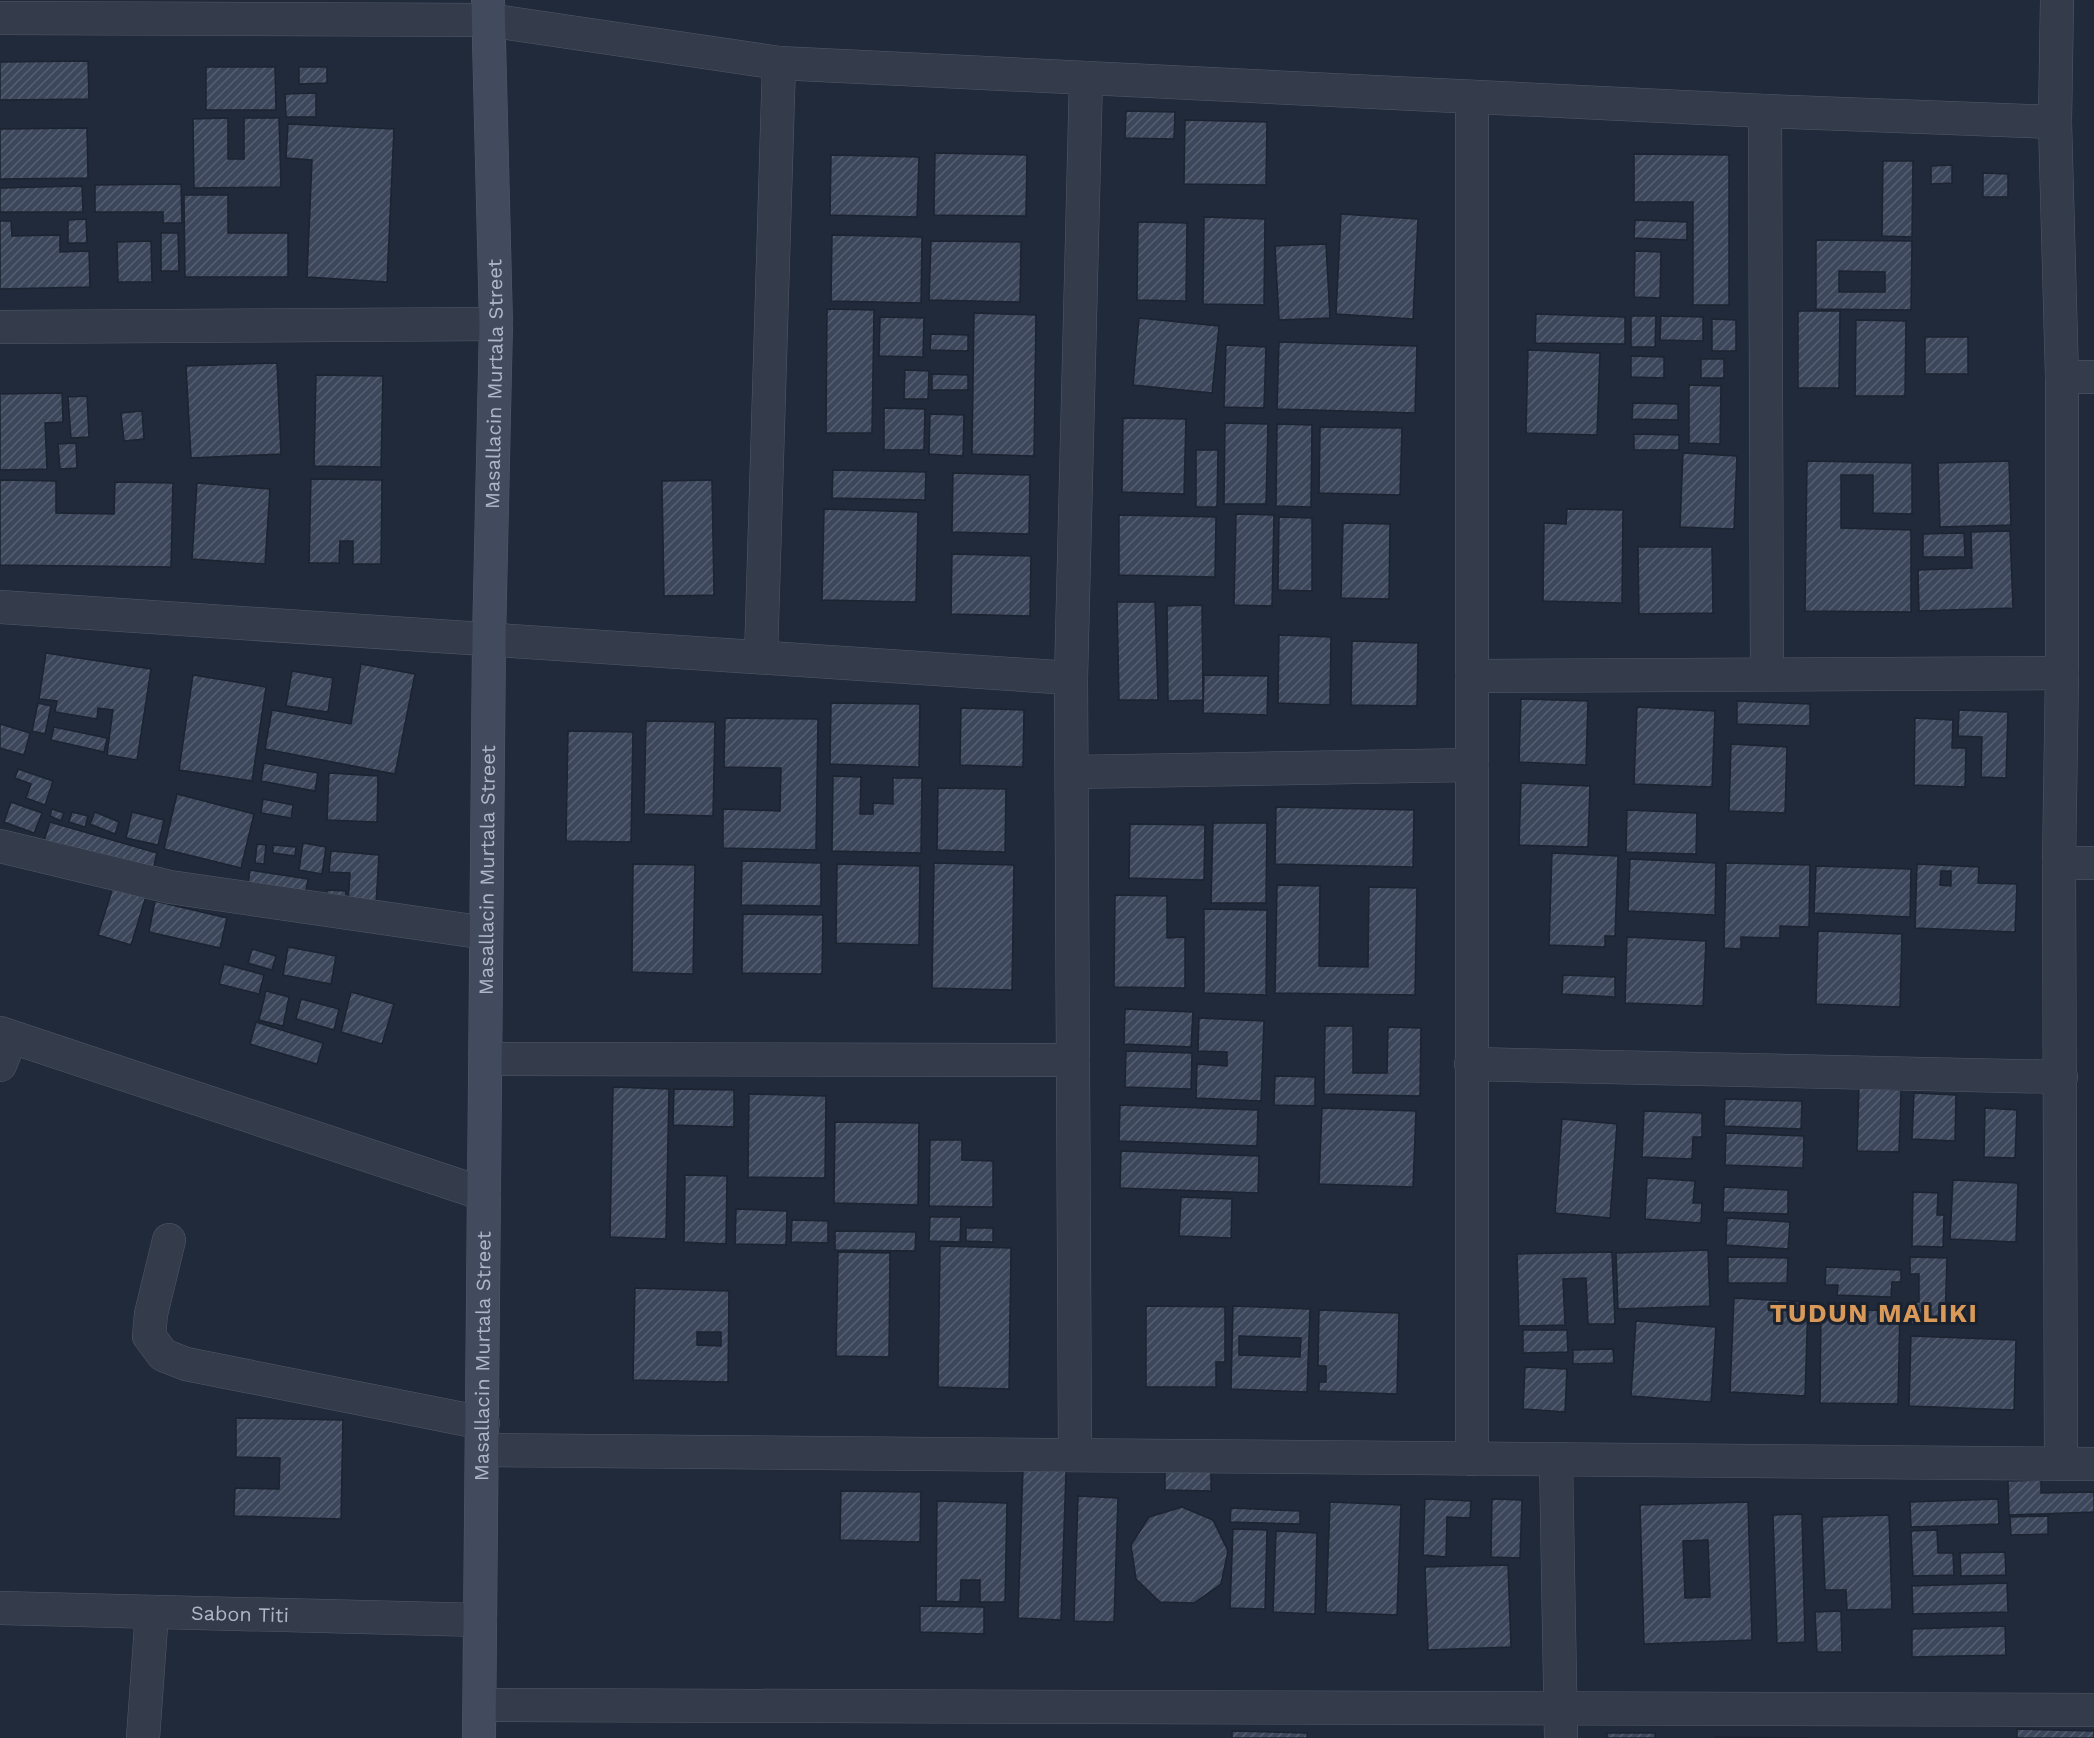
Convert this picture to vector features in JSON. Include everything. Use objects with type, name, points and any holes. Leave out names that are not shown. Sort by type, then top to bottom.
[{"type":"street","points":[[2057,0],[2055,122],[2078,377],[2062,673],[2059,863],[2061,1464]]},
{"type":"street","points":[[0,18],[488,10],[779,63],[1765,111],[2055,122]]},
{"type":"street","name":"Masallacin Murtala Street","points":[[479,1738],[489,640],[496,324],[488,10]]},
{"type":"street","points":[[760,656],[779,63]]},
{"type":"street","points":[[1075,1455],[1071,678],[1086,78]]},
{"type":"street","points":[[1472,97],[1472,1459]]},
{"type":"street","points":[[1765,111],[1767,674]]},
{"type":"street","points":[[0,327],[496,324]]},
{"type":"street","points":[[0,607],[1071,678]]},
{"type":"street","points":[[1472,676],[2062,673]]},
{"type":"street","points":[[1072,772],[1472,765]]},
{"type":"street","points":[[0,846],[170,887],[486,933]]},
{"type":"street","points":[[2059,863],[2094,863]]},
{"type":"street","points":[[4,1045],[484,1194]]},
{"type":"street","points":[[485,1059],[1073,1060]]},
{"type":"street","points":[[1471,1064],[2061,1077]]},
{"type":"street","points":[[169,1240],[151,1314],[149,1336],[163,1354],[186,1364],[482,1436],[1075,1455],[2094,1464]]},
{"type":"street","points":[[1556,1460],[1561,1723]]},
{"type":"street","name":"Sabon Titi","points":[[0,1608],[480,1620]]},
{"type":"street","points":[[143,1738],[152,1612]]},
{"type":"street","points":[[480,1705],[1561,1723],[2094,1710]]},
{"type":"building","points":[[88,61],[89,99],[0,100],[0,62]]},
{"type":"building","points":[[206,67],[275,67],[276,110],[206,110]]},
{"type":"building","points":[[299,67],[327,67],[327,83],[299,84]]},
{"type":"building","points":[[316,93],[316,117],[286,117],[285,94]]},
{"type":"building","points":[[1126,111],[1175,112],[1174,139],[1125,138]]},
{"type":"building","points":[[228,118],[228,159],[244,159],[244,118],[279,118],[281,187],[194,188],[193,119]]},
{"type":"building","points":[[1185,120],[1267,122],[1266,185],[1184,184]]},
{"type":"building","points":[[288,124],[394,129],[387,282],[307,277],[312,160],[286,158]]},
{"type":"building","points":[[87,128],[88,178],[0,179],[0,129]]},
{"type":"building","points":[[935,153],[1027,155],[1026,216],[934,215]]},
{"type":"building","points":[[1634,154],[1729,155],[1729,305],[1693,305],[1693,202],[1634,202]]},
{"type":"building","points":[[831,155],[919,157],[917,217],[830,215]]},
{"type":"building","points":[[1883,161],[1913,161],[1912,237],[1882,236]]},
{"type":"building","points":[[1952,165],[1952,183],[1931,184],[1931,166]]},
{"type":"building","points":[[1983,173],[2008,174],[2008,197],[1983,197]]},
{"type":"building","points":[[181,184],[182,223],[163,223],[163,212],[95,212],[95,185]]},
{"type":"building","points":[[82,186],[83,212],[0,212],[0,188]]},
{"type":"building","points":[[184,195],[228,195],[228,233],[288,233],[288,277],[185,277]]},
{"type":"building","points":[[1341,214],[1418,219],[1413,319],[1336,314]]},
{"type":"building","points":[[1204,217],[1265,219],[1264,305],[1203,304]]},
{"type":"building","points":[[86,219],[87,243],[68,243],[68,220]]},
{"type":"building","points":[[1635,220],[1687,222],[1687,240],[1634,238]]},
{"type":"building","points":[[0,221],[11,221],[12,236],[60,235],[60,252],[89,251],[90,287],[0,289]]},
{"type":"building","points":[[1138,222],[1187,223],[1186,301],[1137,300]]},
{"type":"building","points":[[161,233],[178,233],[179,271],[161,271]]},
{"type":"building","points":[[832,235],[922,237],[921,303],[831,301]]},
{"type":"building","points":[[1816,240],[1912,241],[1911,310],[1816,309]],"holes":[[[1839,271],[1885,272],[1885,292],[1839,292]]]},
{"type":"building","points":[[151,241],[152,282],[118,282],[117,242]]},
{"type":"building","points":[[931,241],[1021,242],[1020,302],[929,300]]},
{"type":"building","points":[[1326,244],[1330,318],[1279,320],[1275,246]]},
{"type":"building","points":[[1635,251],[1661,252],[1660,298],[1634,297]]},
{"type":"building","points":[[827,309],[874,310],[872,433],[826,433]]},
{"type":"building","points":[[1798,311],[1840,311],[1839,388],[1798,388]]},
{"type":"building","points":[[974,313],[1036,315],[1034,456],[972,454]]},
{"type":"building","points":[[1536,314],[1625,317],[1625,344],[1535,343]]},
{"type":"building","points":[[1631,316],[1656,316],[1655,347],[1631,347]]},
{"type":"building","points":[[1661,316],[1703,317],[1703,341],[1660,340]]},
{"type":"building","points":[[880,317],[924,318],[923,357],[879,356]]},
{"type":"building","points":[[1139,318],[1219,326],[1212,393],[1133,385]]},
{"type":"building","points":[[1712,319],[1736,320],[1736,351],[1712,351]]},
{"type":"building","points":[[1856,320],[1906,321],[1905,396],[1855,396]]},
{"type":"building","points":[[931,334],[968,335],[968,351],[930,350]]},
{"type":"building","points":[[1925,337],[1968,337],[1968,374],[1925,374]]},
{"type":"building","points":[[1279,342],[1417,346],[1415,413],[1277,409]]},
{"type":"building","points":[[1226,345],[1266,347],[1264,408],[1224,407]]},
{"type":"building","points":[[1528,350],[1600,353],[1597,435],[1526,433]]},
{"type":"building","points":[[1631,356],[1664,357],[1664,378],[1631,377]]},
{"type":"building","points":[[1701,359],[1724,359],[1724,378],[1701,378]]},
{"type":"building","points":[[277,363],[281,454],[191,458],[186,366]]},
{"type":"building","points":[[905,370],[929,371],[928,399],[904,399]]},
{"type":"building","points":[[932,374],[968,375],[968,390],[932,390]]},
{"type":"building","points":[[316,375],[383,376],[381,467],[314,466]]},
{"type":"building","points":[[1689,385],[1721,386],[1720,444],[1689,443]]},
{"type":"building","points":[[62,393],[63,422],[45,423],[47,469],[0,470],[0,394]]},
{"type":"building","points":[[87,396],[89,437],[71,438],[68,397]]},
{"type":"building","points":[[1633,403],[1678,404],[1678,420],[1632,419]]},
{"type":"building","points":[[884,408],[925,409],[924,450],[884,450]]},
{"type":"building","points":[[142,411],[144,439],[124,441],[121,413]]},
{"type":"building","points":[[930,414],[964,415],[963,456],[929,454]]},
{"type":"building","points":[[1123,418],[1186,419],[1184,494],[1122,492]]},
{"type":"building","points":[[1225,423],[1268,424],[1266,504],[1224,504]]},
{"type":"building","points":[[1277,424],[1312,425],[1311,507],[1276,506]]},
{"type":"building","points":[[1320,427],[1402,428],[1400,495],[1319,493]]},
{"type":"building","points":[[1634,434],[1679,435],[1679,450],[1634,450]]},
{"type":"building","points":[[76,443],[77,468],[60,469],[58,444]]},
{"type":"building","points":[[1196,450],[1218,450],[1217,507],[1196,507]]},
{"type":"building","points":[[1683,453],[1737,456],[1734,529],[1680,527]]},
{"type":"building","points":[[1807,461],[1912,463],[1912,514],[1873,513],[1873,475],[1841,475],[1841,528],[1911,530],[1911,612],[1805,611]]},
{"type":"building","points":[[2009,461],[2011,525],[1940,527],[1938,463]]},
{"type":"building","points":[[833,470],[926,472],[925,500],[832,498]]},
{"type":"building","points":[[953,473],[1030,475],[1029,534],[952,532]]},
{"type":"building","points":[[311,479],[382,480],[381,564],[353,564],[353,541],[340,541],[339,563],[309,563]]},
{"type":"building","points":[[0,480],[56,481],[56,513],[114,514],[115,482],[173,483],[171,567],[0,565]]},
{"type":"building","points":[[712,480],[714,595],[664,596],[662,481]]},
{"type":"building","points":[[197,483],[270,489],[265,564],[192,559]]},
{"type":"building","points":[[824,509],[918,512],[916,602],[822,600]]},
{"type":"building","points":[[1567,509],[1623,510],[1622,603],[1543,601],[1544,523],[1566,524]]},
{"type":"building","points":[[1236,514],[1274,515],[1272,606],[1234,605]]},
{"type":"building","points":[[1119,515],[1216,517],[1215,577],[1119,575]]},
{"type":"building","points":[[1279,517],[1312,518],[1312,591],[1278,590]]},
{"type":"building","points":[[1343,523],[1390,524],[1389,599],[1341,598]]},
{"type":"building","points":[[2010,531],[2013,608],[1919,611],[1918,570],[1972,568],[1971,532]]},
{"type":"building","points":[[1964,533],[1965,557],[1923,557],[1923,534]]},
{"type":"building","points":[[1638,547],[1712,547],[1713,613],[1639,614]]},
{"type":"building","points":[[952,554],[1031,556],[1030,616],[951,614]]},
{"type":"building","points":[[1117,602],[1155,602],[1158,700],[1119,700]]},
{"type":"building","points":[[1202,605],[1203,700],[1168,701],[1167,606]]},
{"type":"building","points":[[1279,635],[1331,637],[1330,705],[1278,703]]},
{"type":"building","points":[[1352,641],[1418,643],[1417,706],[1351,705]]},
{"type":"building","points":[[46,653],[151,669],[137,760],[107,755],[113,710],[98,708],[97,719],[55,712],[57,701],[39,699]]},
{"type":"building","points":[[361,664],[415,674],[395,774],[265,749],[272,710],[351,724]]},
{"type":"building","points":[[292,671],[333,678],[328,712],[286,706]]},
{"type":"building","points":[[193,675],[266,687],[252,781],[179,770]]},
{"type":"building","points":[[1204,675],[1268,676],[1267,715],[1203,713]]},
{"type":"building","points":[[1521,699],[1588,701],[1586,765],[1519,762]]},
{"type":"building","points":[[1737,701],[1810,704],[1810,726],[1737,724]]},
{"type":"building","points":[[38,703],[51,706],[45,734],[32,731]]},
{"type":"building","points":[[831,703],[920,704],[919,767],[830,764]]},
{"type":"building","points":[[1637,707],[1715,711],[1712,787],[1634,784]]},
{"type":"building","points":[[961,708],[1024,710],[1023,767],[960,765]]},
{"type":"building","points":[[1959,710],[2008,712],[2006,778],[1981,777],[1982,737],[1958,736]]},
{"type":"building","points":[[725,718],[818,719],[816,850],[723,848],[723,809],[780,811],[781,768],[724,767]]},
{"type":"building","points":[[1915,718],[1953,720],[1952,748],[1966,748],[1965,787],[1914,785]]},
{"type":"building","points":[[646,721],[715,722],[713,816],[644,814]]},
{"type":"building","points":[[0,724],[30,733],[24,755],[0,748]]},
{"type":"building","points":[[54,727],[107,738],[104,752],[51,740]]},
{"type":"building","points":[[568,731],[633,732],[631,842],[566,841]]},
{"type":"building","points":[[1731,744],[1787,747],[1785,813],[1729,811]]},
{"type":"building","points":[[264,763],[318,773],[315,791],[261,781]]},
{"type":"building","points":[[18,769],[53,781],[45,805],[26,798],[31,784],[15,778]]},
{"type":"building","points":[[329,773],[378,776],[377,822],[327,820]]},
{"type":"building","points":[[833,776],[861,777],[860,814],[873,814],[873,803],[893,804],[893,778],[922,778],[921,853],[832,851]]},
{"type":"building","points":[[1521,783],[1590,786],[1588,847],[1519,845]]},
{"type":"building","points":[[938,788],[1006,789],[1005,852],[937,850]]},
{"type":"building","points":[[177,794],[254,814],[241,868],[164,849]]},
{"type":"building","points":[[263,799],[293,805],[291,818],[261,813]]},
{"type":"building","points":[[11,802],[42,813],[34,833],[4,822]]},
{"type":"building","points":[[1276,807],[1414,810],[1413,867],[1275,864]]},
{"type":"building","points":[[52,809],[64,813],[61,821],[50,816]]},
{"type":"building","points":[[1627,810],[1697,813],[1696,854],[1626,852]]},
{"type":"building","points":[[72,812],[88,816],[85,827],[69,822]]},
{"type":"building","points":[[95,812],[119,822],[115,834],[90,824]]},
{"type":"building","points":[[132,812],[164,820],[158,845],[126,838]]},
{"type":"building","points":[[50,822],[157,853],[152,873],[44,841]]},
{"type":"building","points":[[1213,823],[1267,823],[1266,903],[1211,903]]},
{"type":"building","points":[[1130,824],[1205,825],[1204,880],[1129,878]]},
{"type":"building","points":[[303,843],[326,847],[322,874],[299,870]]},
{"type":"building","points":[[257,844],[266,845],[264,864],[255,863]]},
{"type":"building","points":[[273,845],[296,847],[295,856],[273,853]]},
{"type":"building","points":[[331,851],[379,855],[376,904],[348,902],[350,873],[329,872]]},
{"type":"building","points":[[1552,853],[1618,856],[1615,936],[1605,936],[1605,947],[1549,945]]},
{"type":"building","points":[[1630,859],[1716,863],[1715,915],[1628,911]]},
{"type":"building","points":[[742,861],[821,863],[821,906],[741,905]]},
{"type":"building","points":[[934,863],[1014,865],[1012,990],[932,988]]},
{"type":"building","points":[[1726,863],[1810,865],[1809,927],[1780,926],[1780,938],[1741,937],[1741,949],[1724,948]]},
{"type":"building","points":[[633,864],[695,865],[693,974],[632,972]]},
{"type":"building","points":[[837,864],[920,866],[919,945],[836,943]]},
{"type":"building","points":[[1917,864],[1979,867],[1978,883],[2017,884],[2015,932],[1915,928]],"holes":[[[1941,871],[1951,871],[1951,886],[1940,885]]]},
{"type":"building","points":[[1816,866],[1911,869],[1910,917],[1814,913]]},
{"type":"building","points":[[250,870],[308,879],[304,901],[247,891]]},
{"type":"building","points":[[114,884],[147,893],[131,945],[98,935]]},
{"type":"building","points":[[1277,885],[1320,886],[1319,966],[1368,967],[1369,887],[1417,888],[1415,995],[1275,993]]},
{"type":"building","points":[[327,890],[346,891],[345,906],[326,904]]},
{"type":"building","points":[[1115,895],[1167,896],[1167,938],[1185,937],[1185,988],[1114,987]]},
{"type":"building","points":[[155,901],[227,918],[220,948],[149,932]]},
{"type":"building","points":[[1204,909],[1267,910],[1266,995],[1204,993]]},
{"type":"building","points":[[743,914],[823,915],[822,974],[742,973]]},
{"type":"building","points":[[1818,931],[1902,934],[1900,1007],[1816,1004]]},
{"type":"building","points":[[1627,937],[1706,941],[1703,1006],[1625,1003]]},
{"type":"building","points":[[288,947],[336,956],[331,984],[283,975]]},
{"type":"building","points":[[252,949],[276,956],[272,970],[248,963]]},
{"type":"building","points":[[224,964],[264,975],[259,994],[219,984]]},
{"type":"building","points":[[1563,975],[1615,977],[1615,997],[1562,994]]},
{"type":"building","points":[[266,991],[289,997],[283,1026],[259,1020]]},
{"type":"building","points":[[351,992],[394,1004],[382,1044],[341,1032]]},
{"type":"building","points":[[301,999],[339,1009],[334,1030],[296,1019]]},
{"type":"building","points":[[1125,1009],[1193,1012],[1191,1047],[1124,1044]]},
{"type":"building","points":[[1199,1018],[1264,1021],[1261,1101],[1196,1098],[1197,1064],[1227,1066],[1227,1052],[1198,1051]]},
{"type":"building","points":[[256,1022],[323,1043],[317,1064],[250,1044]]},
{"type":"building","points":[[1325,1026],[1353,1026],[1353,1073],[1387,1073],[1388,1027],[1421,1028],[1420,1096],[1324,1094]]},
{"type":"building","points":[[1126,1051],[1192,1053],[1191,1089],[1125,1087]]},
{"type":"building","points":[[1275,1076],[1315,1077],[1315,1106],[1274,1105]]},
{"type":"building","points":[[613,1087],[669,1089],[666,1239],[610,1237]]},
{"type":"building","points":[[1859,1088],[1901,1090],[1899,1152],[1857,1151]]},
{"type":"building","points":[[674,1089],[734,1090],[734,1127],[673,1125]]},
{"type":"building","points":[[1914,1093],[1956,1095],[1955,1141],[1912,1139]]},
{"type":"building","points":[[749,1094],[826,1096],[825,1178],[748,1177]]},
{"type":"building","points":[[1725,1099],[1802,1101],[1801,1129],[1724,1126]]},
{"type":"building","points":[[1120,1105],[1258,1110],[1257,1146],[1119,1141]]},
{"type":"building","points":[[1322,1108],[1416,1111],[1413,1187],[1319,1184]]},
{"type":"building","points":[[1985,1108],[2017,1110],[2015,1158],[1984,1157]]},
{"type":"building","points":[[1644,1111],[1702,1113],[1702,1137],[1693,1137],[1692,1159],[1642,1157]]},
{"type":"building","points":[[1562,1119],[1617,1124],[1610,1218],[1555,1213]]},
{"type":"building","points":[[835,1122],[919,1123],[918,1205],[834,1203]]},
{"type":"building","points":[[1726,1133],[1804,1136],[1803,1168],[1725,1165]]},
{"type":"building","points":[[930,1140],[962,1140],[962,1160],[993,1161],[993,1207],[929,1206]]},
{"type":"building","points":[[1121,1151],[1259,1156],[1258,1193],[1120,1188]]},
{"type":"building","points":[[685,1175],[727,1176],[726,1244],[684,1242]]},
{"type":"building","points":[[1647,1178],[1695,1181],[1693,1203],[1702,1203],[1701,1223],[1645,1219]]},
{"type":"building","points":[[1953,1180],[2018,1183],[2016,1242],[1950,1239]]},
{"type":"building","points":[[1724,1187],[1788,1190],[1788,1214],[1723,1212]]},
{"type":"building","points":[[1913,1192],[1938,1193],[1937,1215],[1944,1215],[1943,1247],[1912,1246]]},
{"type":"building","points":[[1181,1197],[1232,1199],[1231,1238],[1179,1236]]},
{"type":"building","points":[[736,1209],[787,1211],[786,1245],[735,1244]]},
{"type":"building","points":[[930,1217],[961,1217],[960,1242],[929,1241]]},
{"type":"building","points":[[1727,1218],[1790,1222],[1788,1249],[1726,1245]]},
{"type":"building","points":[[792,1220],[828,1221],[828,1243],[791,1242]]},
{"type":"building","points":[[966,1228],[993,1228],[993,1242],[966,1241]]},
{"type":"building","points":[[835,1231],[916,1232],[915,1251],[835,1250]]},
{"type":"building","points":[[940,1246],[1011,1248],[1009,1389],[938,1387]]},
{"type":"building","points":[[1708,1250],[1710,1306],[1618,1309],[1616,1253]]},
{"type":"building","points":[[838,1252],[890,1253],[889,1357],[836,1356]]},
{"type":"building","points":[[1612,1252],[1615,1324],[1588,1324],[1586,1278],[1563,1279],[1565,1325],[1519,1326],[1517,1254]]},
{"type":"building","points":[[1728,1257],[1788,1258],[1787,1283],[1728,1283]]},
{"type":"building","points":[[1910,1257],[1947,1258],[1945,1324],[1911,1324],[1912,1302],[1919,1302],[1919,1274],[1910,1274]]},
{"type":"building","points":[[1826,1267],[1901,1270],[1901,1282],[1892,1282],[1891,1297],[1837,1295],[1838,1285],[1825,1285]]},
{"type":"building","points":[[635,1288],[729,1291],[728,1382],[633,1380]],"holes":[[[697,1332],[721,1332],[721,1346],[697,1345]]]},
{"type":"building","points":[[1734,1298],[1808,1302],[1805,1396],[1730,1392]]},
{"type":"building","points":[[1146,1306],[1225,1307],[1225,1362],[1216,1362],[1216,1387],[1146,1387]]},
{"type":"building","points":[[1233,1306],[1310,1309],[1307,1392],[1231,1389]],"holes":[[[1239,1336],[1301,1338],[1300,1357],[1239,1355]]]},
{"type":"building","points":[[1821,1309],[1900,1311],[1898,1404],[1820,1403]]},
{"type":"building","points":[[1319,1310],[1399,1313],[1397,1394],[1319,1391],[1319,1382],[1326,1382],[1326,1366],[1318,1366]]},
{"type":"building","points":[[1636,1321],[1716,1327],[1711,1402],[1631,1396]]},
{"type":"building","points":[[1523,1330],[1567,1330],[1568,1352],[1523,1353]]},
{"type":"building","points":[[1911,1336],[2016,1340],[2014,1410],[1909,1406]]},
{"type":"building","points":[[1613,1349],[1614,1363],[1573,1364],[1573,1350]]},
{"type":"building","points":[[1525,1367],[1567,1369],[1565,1412],[1523,1409]]},
{"type":"building","points":[[236,1418],[343,1420],[341,1519],[234,1516],[235,1488],[279,1489],[280,1458],[236,1457]]},
{"type":"building","points":[[1165,1465],[1211,1465],[1211,1491],[1165,1490]]},
{"type":"building","points":[[1023,1469],[1066,1471],[1061,1620],[1018,1618]]},
{"type":"building","points":[[2041,1480],[2041,1493],[2094,1492],[2094,1512],[2009,1515],[2008,1481]]},
{"type":"building","points":[[841,1491],[921,1492],[920,1542],[840,1540]]},
{"type":"building","points":[[1078,1496],[1118,1498],[1114,1622],[1074,1621]]},
{"type":"building","points":[[1425,1499],[1471,1501],[1470,1518],[1447,1517],[1446,1557],[1423,1555]]},
{"type":"building","points":[[1492,1499],[1522,1500],[1520,1558],[1491,1557]]},
{"type":"building","points":[[1998,1499],[1999,1524],[1911,1527],[1910,1502]]},
{"type":"building","points":[[937,1501],[1007,1503],[1005,1602],[980,1602],[980,1580],[961,1580],[960,1602],[936,1601]]},
{"type":"building","points":[[1330,1502],[1401,1505],[1397,1615],[1326,1612]]},
{"type":"building","points":[[1748,1502],[1752,1640],[1644,1644],[1640,1505]],"holes":[[[1708,1540],[1710,1597],[1685,1598],[1683,1541]]]},
{"type":"building","points":[[1182,1507],[1213,1520],[1228,1551],[1221,1584],[1194,1603],[1160,1602],[1136,1579],[1131,1545],[1149,1517]]},
{"type":"building","points":[[1231,1508],[1300,1511],[1300,1524],[1230,1522]]},
{"type":"building","points":[[1802,1514],[1805,1642],[1777,1643],[1773,1515]]},
{"type":"building","points":[[1889,1515],[1892,1609],[1847,1610],[1846,1590],[1825,1590],[1822,1517]]},
{"type":"building","points":[[2048,1516],[2048,1534],[2011,1535],[2010,1517]]},
{"type":"building","points":[[1233,1529],[1267,1530],[1265,1609],[1230,1608]]},
{"type":"building","points":[[1937,1530],[1938,1553],[1953,1553],[1954,1575],[1913,1576],[1911,1531]]},
{"type":"building","points":[[1276,1531],[1317,1533],[1315,1614],[1273,1612]]},
{"type":"building","points":[[2005,1552],[2006,1575],[1961,1576],[1960,1553]]},
{"type":"building","points":[[1508,1565],[1511,1647],[1428,1650],[1425,1567]]},
{"type":"building","points":[[2007,1583],[2008,1612],[1913,1614],[1912,1586]]},
{"type":"building","points":[[920,1606],[984,1607],[984,1634],[920,1632]]},
{"type":"building","points":[[1841,1611],[1842,1652],[1817,1652],[1815,1612]]},
{"type":"building","points":[[2005,1626],[2006,1655],[1912,1657],[1912,1629]]},
{"type":"building","points":[[2017,1729],[2094,1731],[2094,1738],[2017,1738]]},
{"type":"building","points":[[1232,1731],[1307,1733],[1307,1738],[1232,1738]]},
{"type":"building","points":[[1607,1733],[1655,1733],[1655,1738],[1607,1738]]},
{"type":"building","points":[[1715,1737],[1809,1738],[1715,1738]]},
{"type":"district","name":"TUDUN MALIKI","points":[[1874,1313]]}]
